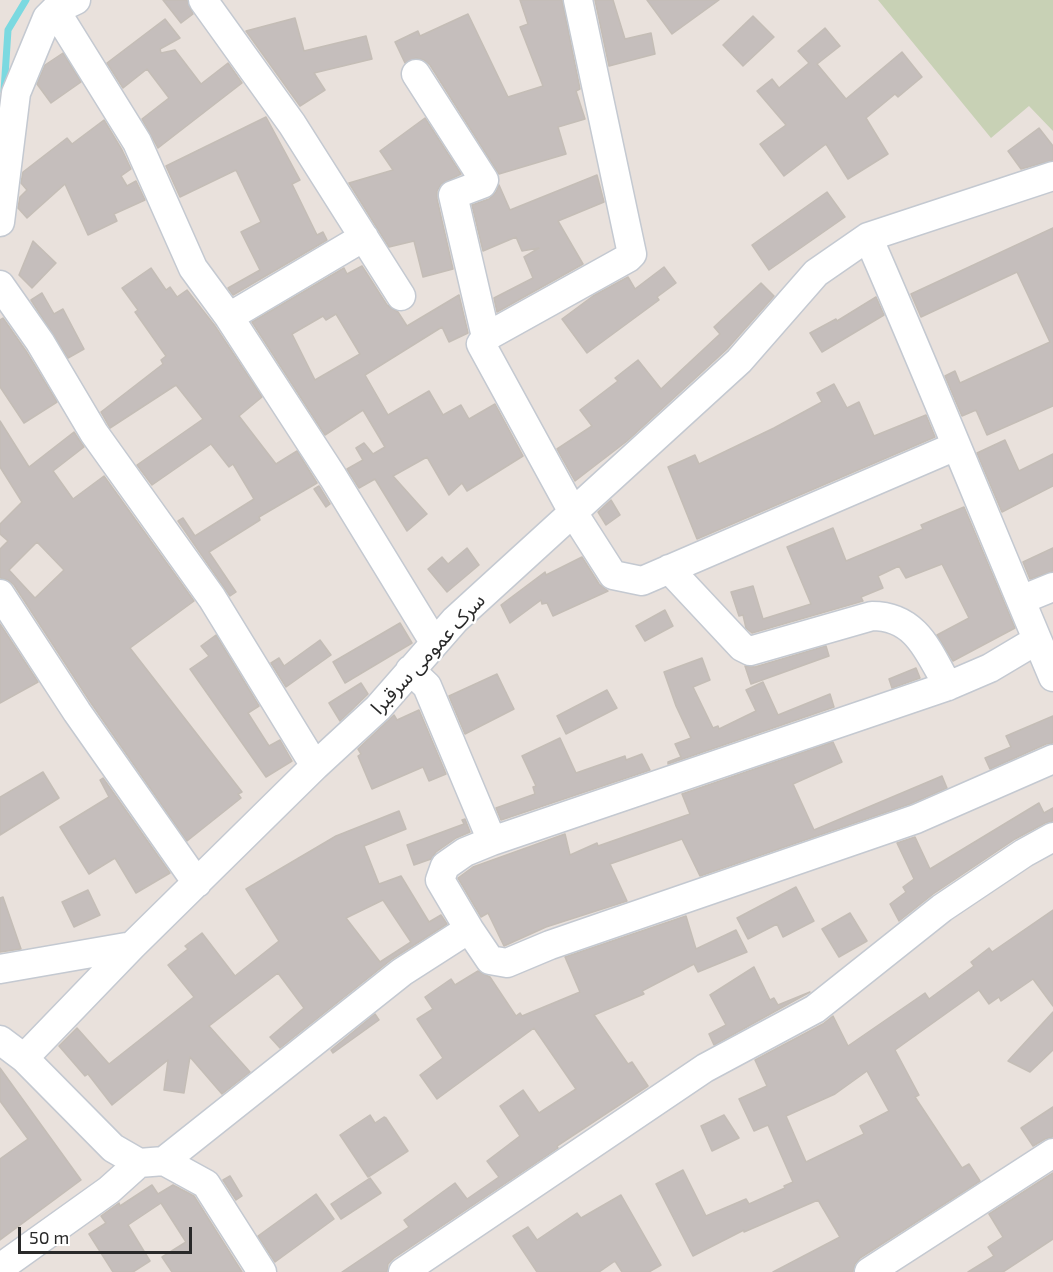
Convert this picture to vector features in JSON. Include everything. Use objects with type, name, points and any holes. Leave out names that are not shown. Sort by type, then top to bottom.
[{"type":"street","points":[[203,0],[292,123],[401,296]]},
{"type":"street","points":[[578,0],[632,254],[486,337],[481,344],[574,514],[613,575],[642,581],[956,446]]},
{"type":"street","points":[[0,222],[16,93],[46,18],[65,5],[137,142],[193,268],[229,316],[333,477],[434,642]]},
{"type":"street","points":[[416,75],[484,180],[482,184],[453,195],[486,337]]},
{"type":"street","name":"سرک عمومی سرقبرا","points":[[24,1058],[132,946],[315,766],[378,708],[455,620],[574,514],[739,361],[816,273],[868,237],[1053,176]]},
{"type":"street","points":[[229,316],[364,237]]},
{"type":"street","points":[[868,237],[930,378],[956,446],[1053,677]]},
{"type":"street","points":[[0,285],[40,342],[94,433],[212,598],[315,766]]},
{"type":"street","points":[[669,569],[742,647],[750,651],[872,616],[885,616],[911,628],[919,637],[948,686]]},
{"type":"street","points":[[1021,600],[1053,587]]},
{"type":"street","points":[[0,594],[77,712],[197,883]]},
{"type":"street","points":[[1037,640],[990,668],[948,686],[492,841],[465,852],[445,866],[440,880],[490,960],[507,963],[550,945],[916,819],[1053,759]]},
{"type":"street","points":[[410,670],[427,686],[492,841]]},
{"type":"street","points":[[404,1272],[705,1068],[815,1009],[942,908],[1024,853],[1053,837]]},
{"type":"street","points":[[0,1268],[152,1162],[402,972],[469,929]]},
{"type":"street","points":[[0,969],[132,946]]},
{"type":"street","points":[[0,1040],[24,1058],[113,1148],[206,1184],[262,1272]]},
{"type":"street","points":[[868,1272],[1053,1153]]},
{"type":"green space","points":[[878,0],[1053,0],[1053,131],[1029,106],[991,138]]},
{"type":"building","points":[[163,0],[187,0],[193,14],[181,23]]},
{"type":"building","points":[[520,0],[562,0],[580,89],[576,91],[585,119],[558,127],[566,154],[499,174],[430,65],[416,58],[405,63],[395,42],[418,31],[420,36],[468,14],[508,97],[543,86],[520,27],[528,24]]},
{"type":"building","points":[[595,0],[613,0],[625,39],[651,33],[655,54],[609,66]]},
{"type":"building","points":[[647,0],[719,0],[672,34]]},
{"type":"building","points":[[753,16],[774,37],[743,66],[723,45]]},
{"type":"building","points":[[295,18],[304,51],[366,36],[372,59],[314,73],[325,90],[300,106],[246,31]]},
{"type":"building","points":[[165,19],[180,38],[160,49],[161,53],[175,50],[201,84],[228,63],[242,83],[158,148],[142,119],[169,98],[147,69],[123,88],[107,63]]},
{"type":"building","points":[[825,28],[840,46],[817,64],[846,99],[902,52],[922,77],[898,97],[895,94],[866,118],[888,154],[848,179],[826,144],[784,176],[760,144],[786,125],[757,91],[772,79],[779,88],[809,63],[798,51]]},
{"type":"building","points":[[63,53],[81,82],[51,103],[37,84],[45,65]]},
{"type":"building","points":[[266,117],[300,180],[292,184],[317,235],[323,232],[327,240],[233,295],[228,288],[260,270],[241,232],[261,222],[236,170],[180,197],[166,166]]},
{"type":"building","points":[[425,118],[461,174],[441,184],[437,191],[453,269],[423,277],[414,241],[389,247],[349,183],[393,170],[380,151]]},
{"type":"building","points":[[104,120],[131,169],[121,176],[127,186],[136,181],[145,200],[114,214],[117,221],[88,235],[65,184],[27,218],[18,208],[20,197],[27,190],[21,183],[23,172],[67,138],[72,144]]},
{"type":"building","points":[[1039,128],[1053,146],[1053,160],[1021,169],[1008,151]]},
{"type":"building","points":[[597,175],[604,202],[558,221],[583,264],[497,312],[494,298],[533,278],[524,257],[539,248],[522,251],[516,237],[483,251],[472,205],[489,199],[499,185],[510,210]]},
{"type":"building","points":[[827,192],[845,217],[769,270],[752,245]]},
{"type":"building","points":[[1053,228],[1053,406],[987,435],[976,410],[962,416],[945,376],[955,371],[960,383],[1050,342],[1017,272],[921,317],[911,294]]},
{"type":"building","points":[[33,241],[56,263],[32,288],[19,275]]},
{"type":"building","points":[[362,266],[387,305],[398,312],[407,326],[459,295],[468,333],[449,342],[442,327],[365,375],[388,415],[429,391],[443,415],[461,405],[469,419],[495,404],[523,456],[467,491],[462,483],[449,495],[427,457],[393,476],[427,514],[407,531],[375,479],[359,488],[347,469],[363,460],[356,448],[364,443],[373,454],[385,447],[363,410],[325,435],[252,322],[344,268],[347,274]],"holes":[[[336,314],[360,354],[315,380],[292,334],[323,316],[326,320]]]},
{"type":"building","points":[[664,267],[676,283],[657,297],[659,300],[587,353],[562,319],[593,296],[628,277],[635,289]]},
{"type":"building","points":[[151,268],[166,290],[170,287],[177,297],[187,290],[215,326],[262,397],[239,416],[276,464],[297,451],[317,483],[259,517],[260,520],[209,552],[236,592],[230,596],[178,521],[183,518],[195,536],[254,499],[233,464],[229,467],[211,444],[152,485],[137,465],[203,419],[176,385],[110,428],[101,412],[163,364],[161,360],[166,356],[135,312],[138,310],[122,288]]},
{"type":"building","points":[[761,283],[774,296],[727,349],[627,441],[575,481],[557,449],[592,426],[580,410],[618,381],[615,378],[638,360],[661,389],[720,334],[714,327]]},
{"type":"building","points":[[42,293],[54,314],[63,309],[84,349],[68,358],[31,300]]},
{"type":"building","points":[[876,297],[884,315],[822,352],[810,333],[836,319],[837,321]]},
{"type":"building","points":[[3,318],[57,402],[24,423],[0,387],[0,320]]},
{"type":"building","points":[[834,384],[847,408],[859,402],[874,436],[926,415],[935,437],[697,539],[668,467],[695,455],[699,464],[774,428],[822,402],[817,393]]},
{"type":"building","points":[[0,421],[29,467],[74,432],[84,447],[53,471],[73,499],[104,476],[194,601],[130,648],[242,792],[238,794],[241,798],[187,841],[91,703],[14,585],[0,578],[0,549],[8,541],[0,534],[0,524],[22,502],[0,467]],"holes":[[[37,542],[64,570],[35,598],[9,570]]]},
{"type":"building","points":[[1005,440],[1019,471],[1053,454],[1053,486],[1002,512],[977,453]]},
{"type":"building","points":[[319,486],[330,504],[326,507],[314,489]]},
{"type":"building","points":[[611,500],[620,515],[606,525],[598,512]]},
{"type":"building","points":[[964,507],[1015,628],[953,661],[937,635],[969,618],[942,564],[906,578],[899,566],[878,576],[883,588],[861,597],[863,601],[752,633],[746,628],[743,615],[739,616],[731,592],[753,586],[763,619],[811,604],[787,547],[833,528],[846,561],[923,529],[921,525]]},
{"type":"building","points":[[467,548],[479,565],[447,592],[428,569],[442,557],[448,564]]},
{"type":"building","points":[[1053,548],[1053,571],[1030,579],[1023,562]]},
{"type":"building","points":[[582,557],[599,584],[608,591],[553,616],[547,603],[542,604],[541,600],[510,623],[501,605],[545,572],[546,575]]},
{"type":"building","points":[[665,610],[673,626],[645,641],[636,626]]},
{"type":"building","points":[[400,623],[412,643],[345,683],[333,662]]},
{"type":"building","points":[[0,624],[38,682],[0,703]]},
{"type":"building","points":[[216,635],[259,706],[248,713],[269,746],[280,740],[292,761],[266,777],[190,669],[209,656],[201,646]]},
{"type":"building","points":[[320,640],[331,655],[286,687],[271,663],[279,658],[284,666]]},
{"type":"building","points":[[826,646],[829,656],[751,684],[745,666],[755,667]]},
{"type":"building","points":[[702,658],[710,680],[693,687],[713,728],[718,726],[719,729],[756,711],[746,690],[763,682],[778,715],[830,694],[834,707],[668,764],[681,757],[675,744],[691,738],[664,672]]},
{"type":"building","points":[[916,668],[920,678],[892,688],[889,679]]},
{"type":"building","points":[[497,674],[514,709],[465,734],[449,696]]},
{"type":"building","points":[[361,683],[368,694],[340,721],[329,703]]},
{"type":"building","points":[[607,690],[617,708],[566,734],[557,716]]},
{"type":"building","points":[[419,710],[446,774],[429,781],[423,767],[372,789],[358,756],[361,754],[358,749],[394,715],[397,720]]},
{"type":"building","points":[[1053,716],[1053,743],[990,769],[985,758],[1011,747],[1006,736]]},
{"type":"building","points":[[560,738],[576,773],[625,756],[626,760],[642,754],[650,770],[501,820],[496,808],[535,794],[533,787],[536,786],[522,756]]},
{"type":"building","points":[[833,742],[842,762],[793,784],[814,830],[942,776],[947,788],[910,804],[700,876],[682,839],[610,864],[627,901],[546,927],[504,946],[488,913],[481,917],[458,878],[473,867],[565,834],[570,855],[597,843],[598,846],[690,814],[682,794]]},
{"type":"building","points":[[43,772],[59,798],[0,835],[0,797]]},
{"type":"building","points":[[103,778],[170,873],[136,893],[115,858],[89,874],[60,827],[109,797],[100,780]]},
{"type":"building","points":[[1039,803],[1044,813],[1053,808],[1053,821],[1015,839],[933,894],[899,921],[890,904],[906,892],[903,887],[914,879],[897,843],[915,837],[930,869]]},
{"type":"building","points":[[399,811],[406,829],[364,846],[379,884],[401,876],[429,922],[441,915],[447,924],[392,959],[280,1048],[270,1037],[304,1008],[278,973],[209,1026],[250,1072],[222,1094],[190,1057],[184,1093],[164,1090],[168,1060],[112,1105],[88,1074],[85,1076],[59,1046],[77,1028],[109,1064],[194,997],[168,965],[188,949],[185,946],[202,933],[235,976],[279,941],[246,889],[336,836]],"holes":[[[383,900],[411,942],[380,962],[346,918]]]},
{"type":"building","points":[[465,819],[470,832],[456,838],[436,852],[431,859],[414,865],[407,845],[464,824],[462,820]]},
{"type":"building","points":[[796,887],[814,921],[783,937],[777,924],[748,939],[737,918]]},
{"type":"building","points":[[88,890],[100,915],[74,927],[62,902]]},
{"type":"building","points":[[3,897],[21,949],[0,952],[0,898]]},
{"type":"building","points":[[1053,910],[1053,1006],[1033,979],[1001,1001],[999,997],[989,1004],[979,990],[895,1050],[919,1095],[915,1097],[962,1168],[969,1164],[980,1181],[860,1258],[853,1272],[773,1272],[840,1237],[818,1200],[744,1232],[744,1230],[693,1256],[656,1184],[683,1170],[706,1216],[746,1199],[749,1204],[793,1182],[768,1125],[754,1131],[739,1099],[767,1086],[755,1060],[823,1024],[833,1016],[848,1046],[925,993],[929,999],[974,966],[971,962],[989,948],[992,952]],"holes":[[[867,1071],[889,1111],[860,1126],[864,1134],[806,1162],[786,1116],[835,1094]]]},
{"type":"building","points":[[850,913],[867,941],[839,957],[822,929]]},
{"type":"building","points":[[686,916],[696,949],[736,930],[747,952],[698,972],[694,964],[642,991],[644,994],[594,1015],[628,1064],[632,1062],[648,1086],[394,1258],[388,1264],[387,1272],[342,1272],[409,1227],[404,1220],[455,1183],[467,1199],[499,1177],[487,1161],[520,1136],[500,1106],[523,1090],[539,1113],[576,1089],[534,1028],[437,1099],[420,1075],[443,1058],[417,1019],[433,1009],[425,997],[451,979],[455,985],[478,971],[490,977],[516,1016],[520,1013],[522,1016],[580,992],[565,957]]},
{"type":"building","points":[[754,967],[770,1000],[774,998],[778,1005],[810,992],[714,1045],[709,1034],[726,1025],[710,995]]},
{"type":"building","points":[[1053,1012],[1053,1050],[1030,1072],[1008,1061]]},
{"type":"building","points":[[375,1014],[379,1020],[333,1053],[331,1050]]},
{"type":"building","points":[[0,1068],[81,1180],[0,1240],[0,1159],[28,1139],[0,1101]]},
{"type":"building","points":[[1053,1107],[1053,1137],[1033,1146],[1021,1128]]},
{"type":"building","points":[[370,1115],[375,1123],[386,1118],[408,1151],[368,1177],[340,1135]]},
{"type":"building","points":[[724,1115],[739,1138],[712,1151],[701,1126]]},
{"type":"building","points":[[1053,1173],[1053,1239],[1003,1272],[968,1272],[994,1256],[988,1247],[1003,1237],[989,1214]]},
{"type":"building","points":[[230,1176],[242,1196],[236,1200],[223,1180]]},
{"type":"building","points":[[370,1178],[381,1193],[341,1219],[331,1204]]},
{"type":"building","points":[[152,1185],[158,1194],[173,1185],[194,1196],[242,1272],[172,1272],[162,1257],[186,1242],[161,1203],[128,1225],[150,1261],[133,1272],[113,1272],[89,1234],[106,1223],[101,1216]]},
{"type":"building","points":[[316,1194],[334,1219],[275,1262],[258,1236]]},
{"type":"building","points":[[621,1195],[661,1265],[649,1272],[622,1272],[615,1261],[599,1272],[537,1272],[513,1236],[528,1227],[537,1240],[577,1213],[581,1218]]},
{"type":"waterway","points":[[4,91],[8,30],[26,0]]}]
